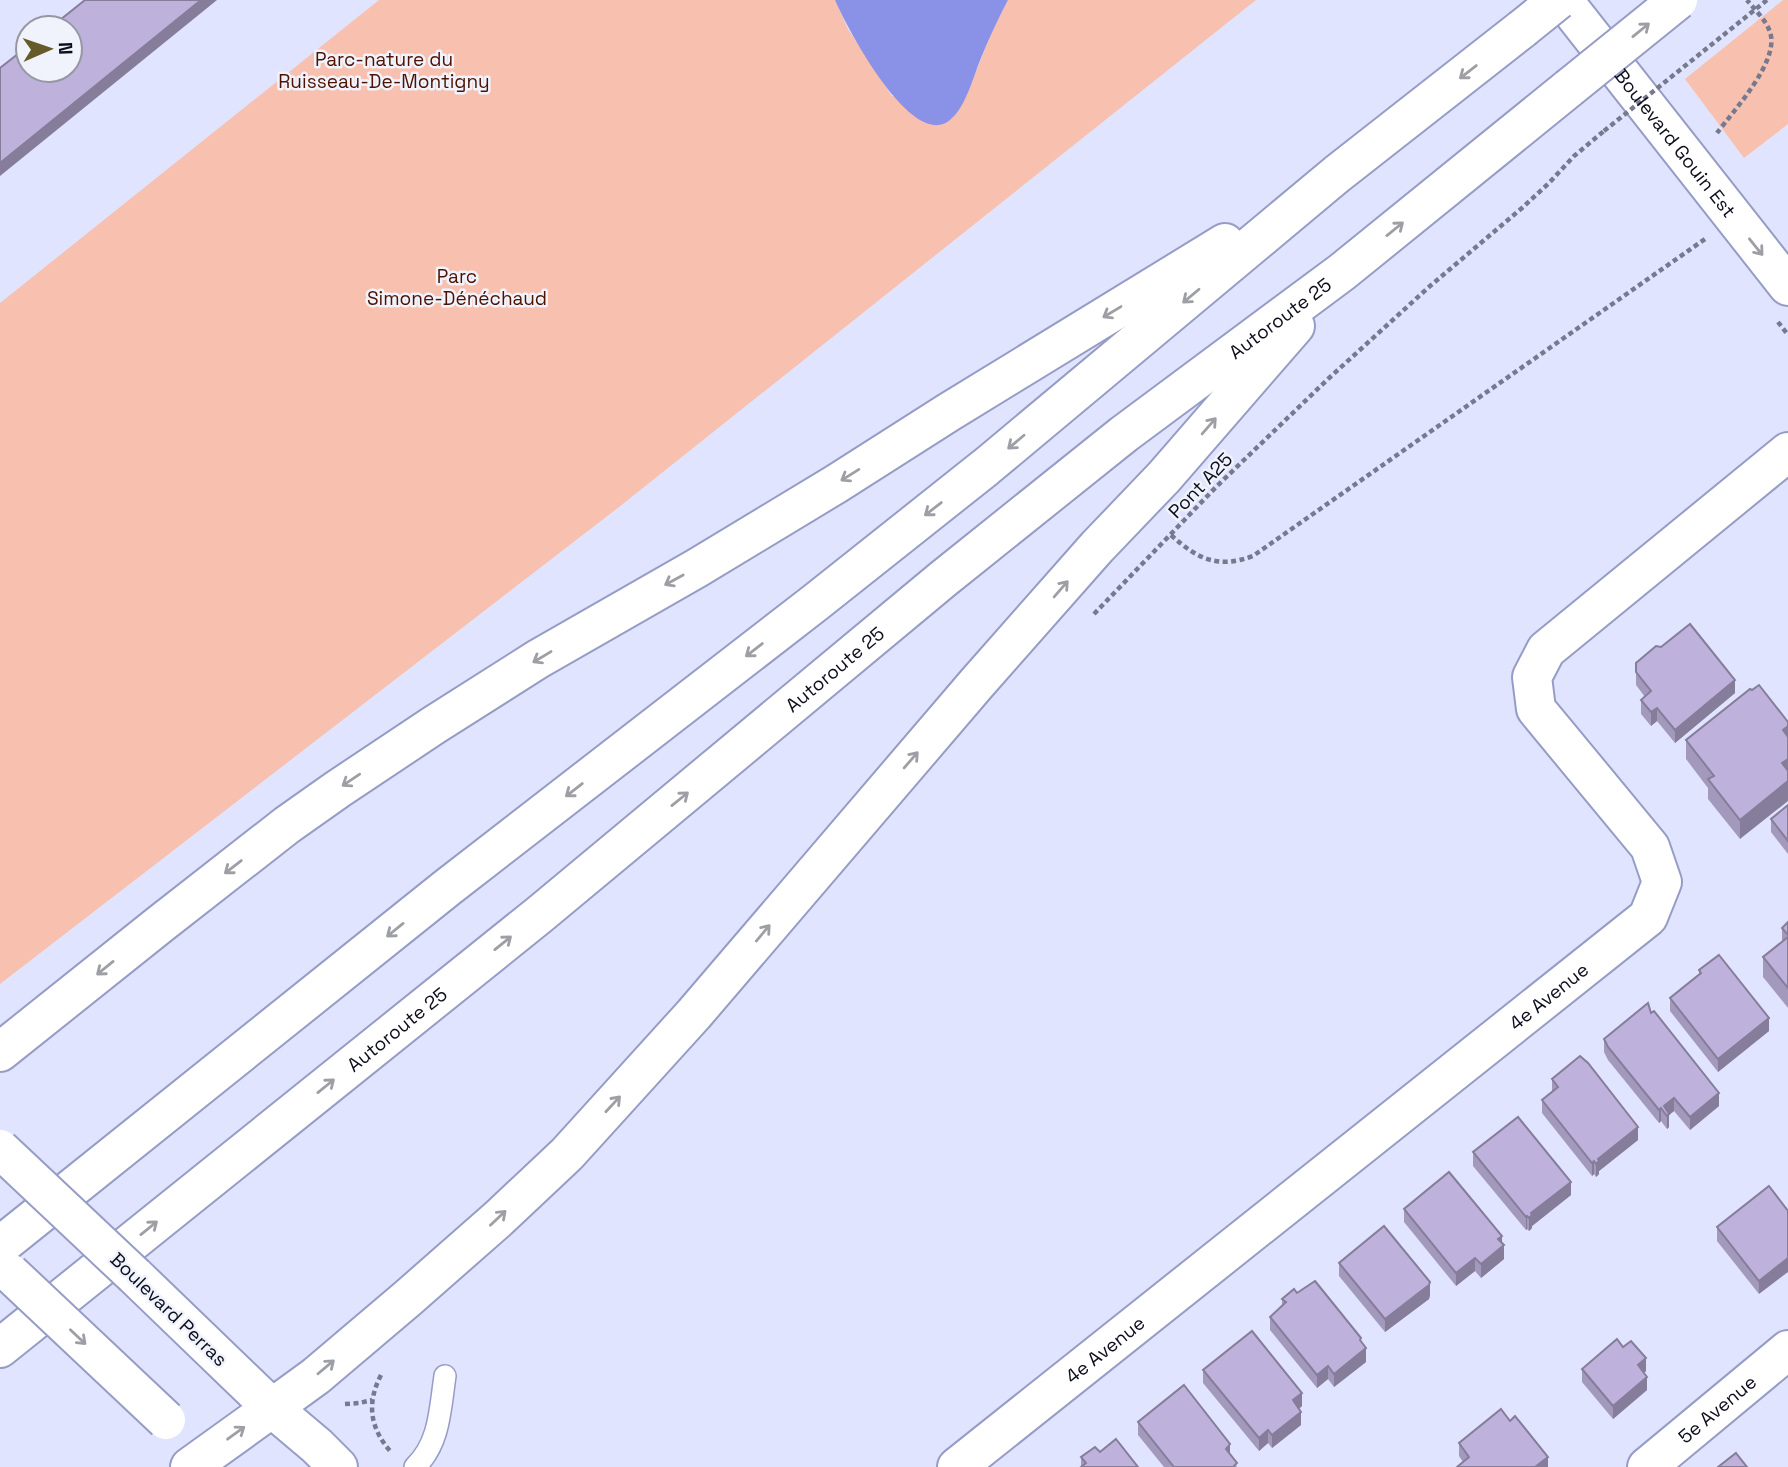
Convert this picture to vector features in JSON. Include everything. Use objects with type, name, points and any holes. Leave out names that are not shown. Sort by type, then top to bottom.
[{"type":"main road","points":[[0,1246],[448,887],[986,467],[1338,174],[1561,0]]},
{"type":"main road","name":"Boulevard Gouin Est","points":[[1561,0],[1788,286]]},
{"type":"main road","name":"Autoroute 25","points":[[0,1348],[550,906],[943,579],[1124,434],[1342,272],[1678,0]]},
{"type":"main road","points":[[0,1052],[287,825],[434,725],[538,659],[836,484],[1338,174]]},
{"type":"main road","points":[[0,1264],[166,1420],[200,1464],[316,1376],[499,1218],[567,1154],[694,1014],[977,683],[1097,547],[1164,477],[1342,272]]},
{"type":"main road","name":"4e Avenue","points":[[957,1467],[1648,917],[1662,881],[1650,847],[1536,709],[1532,677],[1546,650],[1788,452]]},
{"type":"main road","name":"Boulevard Perras","points":[[0,1149],[272,1408],[338,1467]]},
{"type":"main road","name":"5e Avenue","points":[[1647,1467],[1788,1350]]},
{"type":"lane","points":[[415,1467],[431,1446],[438,1430],[445,1377]]},
{"type":"path","points":[[1716,134],[1760,75],[1771,50],[1769,30],[1747,0]]},
{"type":"path","name":"Pont A25","points":[[1709,236],[1253,556],[1226,563],[1205,559],[1189,551],[1171,535],[1217,486],[1328,379],[1430,286],[1531,200],[1574,156],[1767,0]]},
{"type":"path","points":[[359,1403],[372,1400],[375,1428],[392,1454]]},
{"type":"green space","name":"Parc Simone-Dénéchaud","points":[[379,0],[835,0],[848,29],[892,96],[966,96],[1008,0],[1256,0],[619,507],[0,984],[0,303]]},
{"type":"green space","points":[[1783,0],[1788,0],[1788,124],[1744,158],[1685,79]]},
{"type":"water","points":[[835,0],[1008,0],[960,108],[950,120],[935,125],[918,118],[900,103],[882,82],[852,34]]},
{"type":"building","points":[[85,0],[201,0],[0,163],[0,68],[14,57],[14,84],[84,84],[84,14],[68,14]]},
{"type":"building","points":[[1690,624],[1735,680],[1675,730],[1657,708],[1651,712],[1641,700],[1651,691],[1636,672],[1636,663]]},
{"type":"building","points":[[1759,685],[1788,722],[1788,726],[1783,730],[1788,737],[1788,759],[1782,763],[1788,771],[1788,781],[1740,820],[1708,779],[1714,776],[1686,740],[1750,689]]},
{"type":"building","points":[[1788,805],[1788,841],[1771,819]]},
{"type":"building","points":[[1788,922],[1788,935],[1782,928]]},
{"type":"building","points":[[1788,937],[1788,988],[1763,957]]},
{"type":"building","points":[[1719,955],[1769,1018],[1718,1059],[1670,998]]},
{"type":"building","points":[[1648,1003],[1651,1013],[1654,1011],[1719,1093],[1690,1117],[1674,1098],[1664,1106],[1669,1114],[1667,1116],[1661,1108],[1659,1110],[1604,1039]]},
{"type":"building","points":[[1580,1056],[1638,1127],[1598,1159],[1596,1164],[1594,1161],[1592,1163],[1542,1100],[1558,1087],[1552,1079]]},
{"type":"building","points":[[1518,1117],[1571,1182],[1531,1213],[1529,1218],[1473,1152]]},
{"type":"building","points":[[1449,1172],[1502,1236],[1498,1239],[1504,1245],[1481,1264],[1475,1258],[1456,1273],[1404,1209]]},
{"type":"building","points":[[1769,1186],[1788,1211],[1788,1258],[1759,1281],[1717,1227]]},
{"type":"building","points":[[1384,1226],[1430,1282],[1385,1319],[1339,1263]]},
{"type":"building","points":[[1315,1281],[1366,1348],[1334,1374],[1328,1366],[1317,1375],[1270,1317],[1286,1302],[1282,1299],[1294,1289],[1297,1293]]},
{"type":"building","points":[[1252,1331],[1302,1393],[1293,1400],[1301,1412],[1272,1435],[1268,1430],[1259,1438],[1203,1370]]},
{"type":"building","points":[[1617,1339],[1623,1347],[1631,1341],[1646,1358],[1638,1365],[1647,1377],[1613,1406],[1582,1369]]},
{"type":"building","points":[[1184,1385],[1230,1444],[1226,1449],[1237,1463],[1233,1467],[1174,1467],[1138,1422]]},
{"type":"building","points":[[1501,1409],[1510,1421],[1515,1416],[1548,1457],[1535,1467],[1457,1467],[1469,1457],[1459,1443]]},
{"type":"building","points":[[1116,1439],[1138,1467],[1081,1467],[1086,1463],[1081,1457],[1095,1447],[1100,1452]]},
{"type":"building","points":[[1736,1453],[1747,1467],[1718,1467]]},
{"type":"park label","name":"Parc-nature du Ruisseau-De-Montigny","points":[[384,70]]}]
